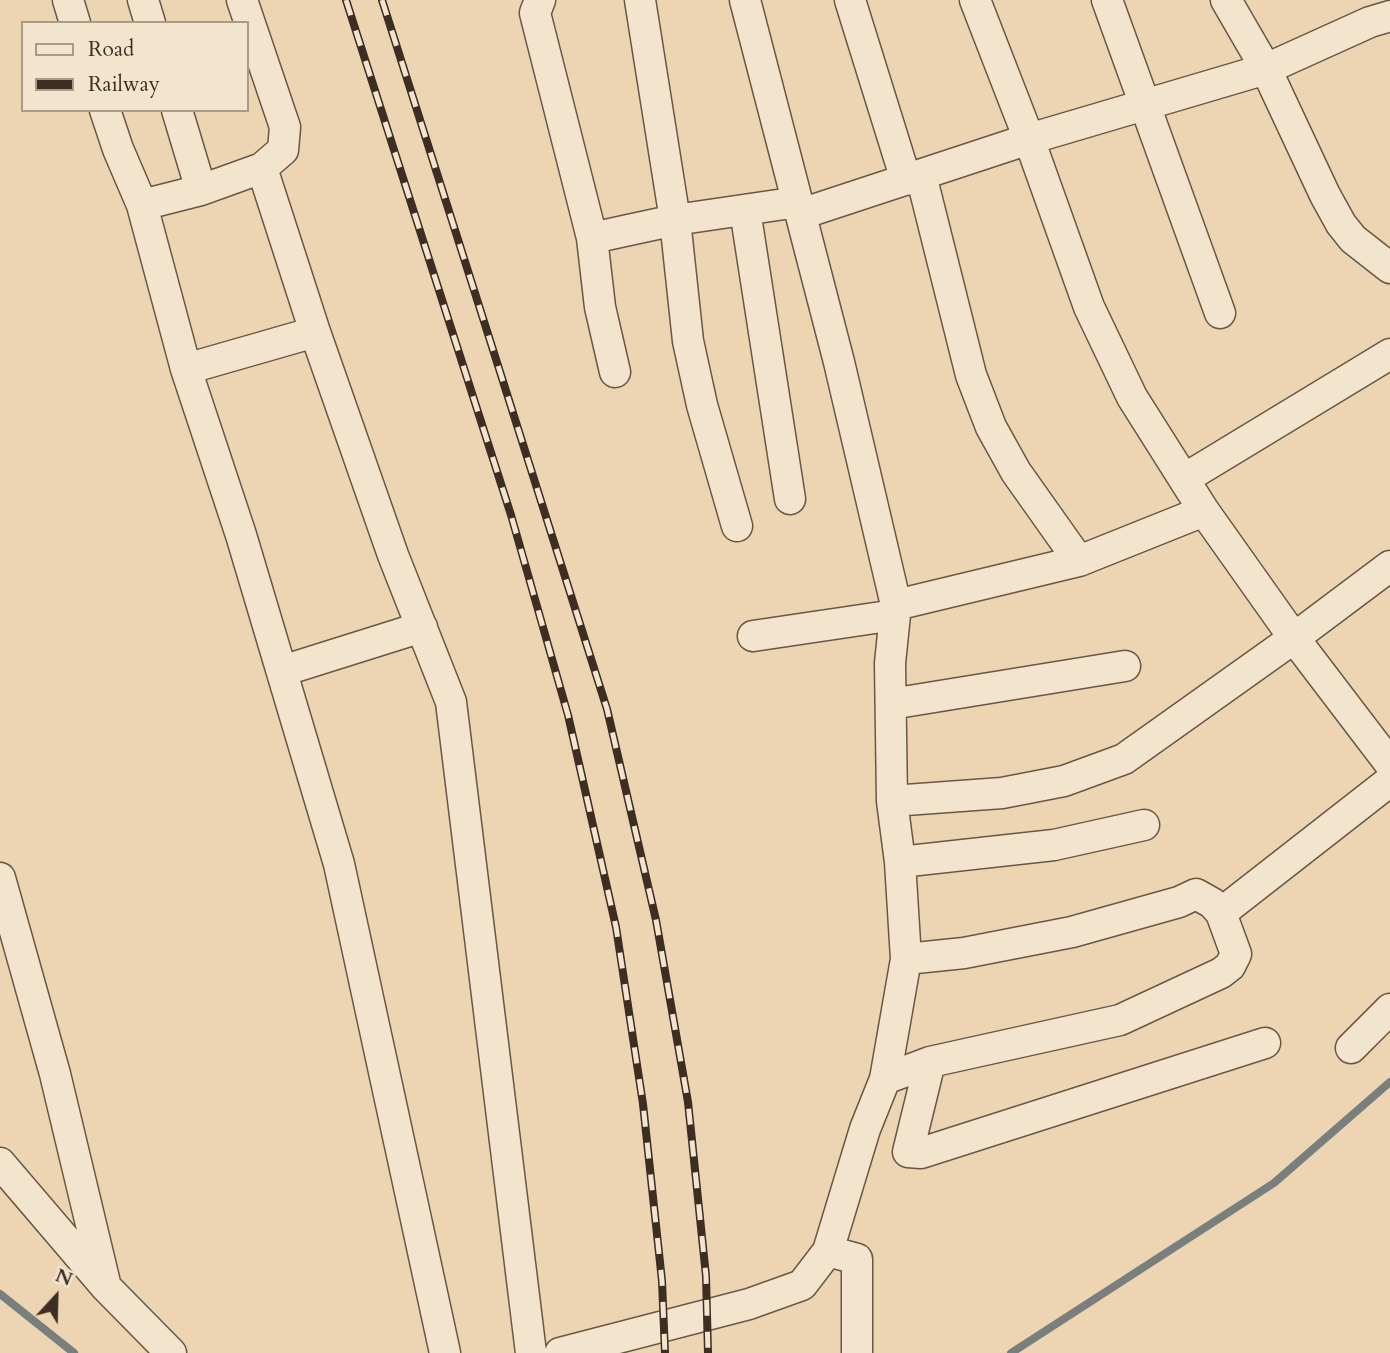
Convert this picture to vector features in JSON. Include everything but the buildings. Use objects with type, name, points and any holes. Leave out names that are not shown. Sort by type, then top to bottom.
[{"type":"street","points":[[68,0],[74,21]]},
{"type":"street","points":[[143,0],[149,21]]},
{"type":"street","points":[[142,205],[201,190],[262,168],[283,150],[285,127],[242,0]]},
{"type":"street","points":[[540,0],[535,13],[592,238],[600,307],[615,372]]},
{"type":"street","points":[[640,0],[675,220],[688,341],[702,405],[737,526]]},
{"type":"street","points":[[560,1353],[749,1304],[802,1284],[828,1251],[865,1129],[886,1079],[906,959],[900,862],[892,802],[890,663],[895,610],[839,362],[745,0]]},
{"type":"street","points":[[850,0],[914,178],[971,375],[991,427],[1016,472],[1079,561]]},
{"type":"street","points":[[975,0],[1029,139],[1089,307],[1132,397],[1204,511],[1294,638],[1390,764]]},
{"type":"street","points":[[1108,0],[1220,313]]},
{"type":"street","points":[[1226,0],[1266,69],[1341,224],[1353,239],[1390,268]]},
{"type":"street","points":[[592,238],[675,220],[745,210],[800,208],[914,178],[1029,139],[1266,69],[1373,13]]},
{"type":"street","points":[[106,112],[142,205],[186,369],[241,535],[339,863],[445,1353]]},
{"type":"street","points":[[178,112],[201,190]]},
{"type":"street","points":[[262,168],[315,332],[393,555],[451,702],[531,1353]]},
{"type":"street","points":[[745,210],[790,499]]},
{"type":"street","points":[[186,369],[315,332]]},
{"type":"street","points":[[1184,478],[1390,354]]},
{"type":"street","points":[[753,636],[895,610],[1079,561],[1204,511]]},
{"type":"street","points":[[892,802],[1002,793],[1064,781],[1124,759],[1390,566]]},
{"type":"street","points":[[282,671],[422,627]]},
{"type":"street","points":[[891,704],[1125,666]]},
{"type":"street","points":[[1221,913],[1390,781]]},
{"type":"street","points":[[900,862],[1054,845],[1144,825]]},
{"type":"street","points":[[0,878],[55,1074],[106,1287]]},
{"type":"street","points":[[886,1079],[930,1062],[1120,1020],[1221,973],[1230,966],[1236,954],[1221,913],[1212,903],[1196,894],[1179,902],[1072,932],[964,953],[906,959]]},
{"type":"street","points":[[1351,1048],[1390,1009]]},
{"type":"street","points":[[930,1062],[908,1152],[921,1153],[1265,1043]]},
{"type":"street","points":[[0,1163],[106,1287],[171,1353]]},
{"type":"street","points":[[828,1251],[857,1259],[857,1353]]},
{"type":"waterway","points":[[1011,1353],[1274,1183],[1390,1082]]},
{"type":"waterway","points":[[0,1294],[74,1353]]},
{"type":"railway","points":[[346,0],[511,515],[568,715],[616,927],[643,1104],[662,1281],[665,1353]]},
{"type":"railway","points":[[382,0],[607,709],[656,920],[688,1102],[706,1276],[708,1353]]}]
